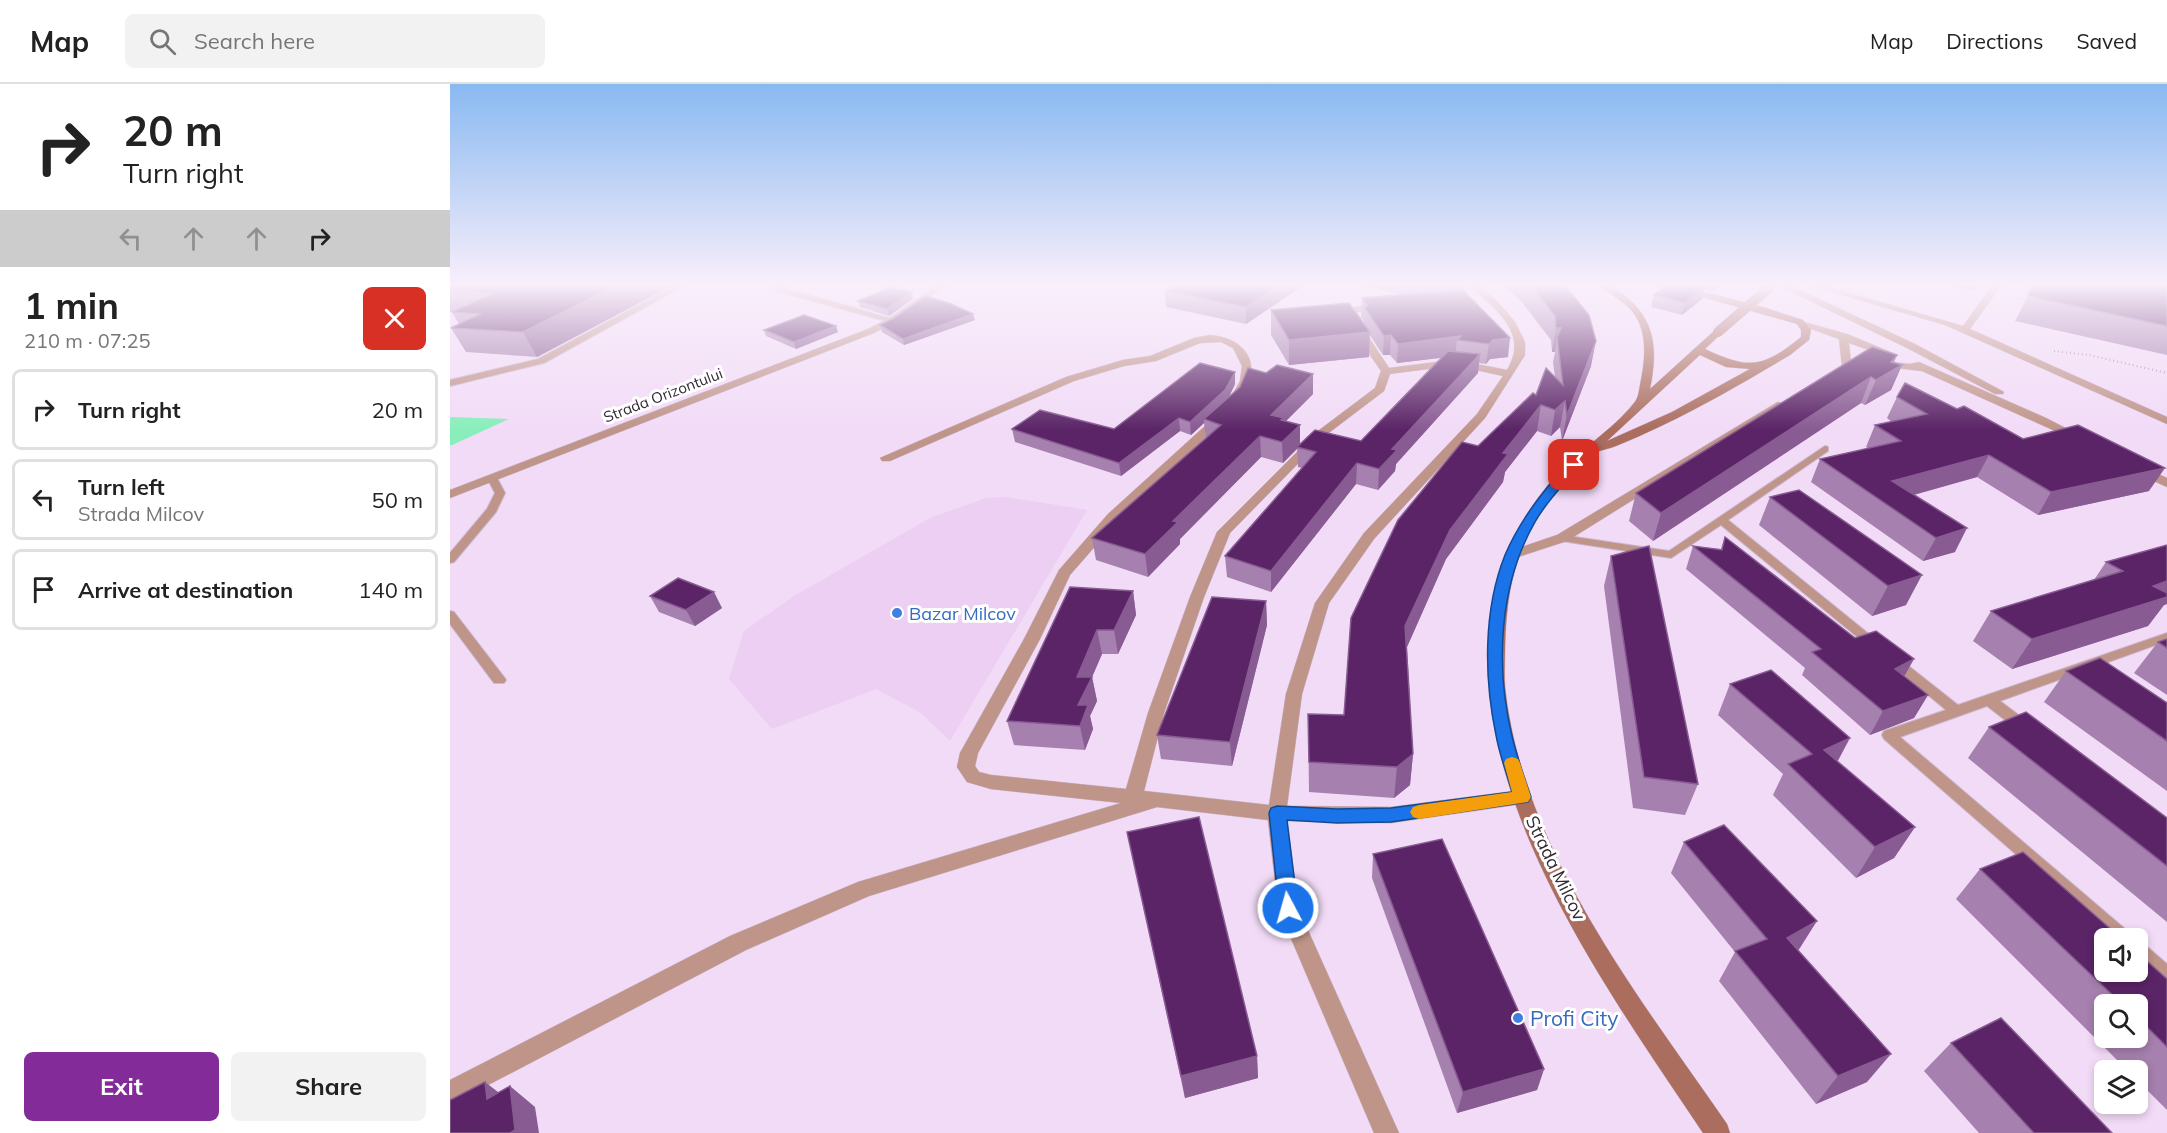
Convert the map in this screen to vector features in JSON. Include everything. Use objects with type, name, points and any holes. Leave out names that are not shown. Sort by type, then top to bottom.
[{"type":"main road","points":[[1641,405],[1650,364],[1649,332]]},
{"type":"main road","name":"Strada Milcov","points":[[1718,1133],[1610,971],[1542,846],[1522,797],[1503,735],[1495,673],[1502,589],[1512,555],[1543,500],[1560,478],[1719,332]]},
{"type":"main road","points":[[1589,452],[1644,429],[1777,359],[1806,338],[1806,332]]},
{"type":"main road","points":[[1698,350],[1730,365],[1761,367]]},
{"type":"street","name":"Strada Orizontului","points":[[450,494],[824,351],[866,332]]},
{"type":"street","points":[[1359,332],[1386,371]]},
{"type":"street","points":[[1387,1133],[1288,908],[1277,813],[1294,694],[1322,603],[1369,536],[1480,416],[1510,374],[1521,353],[1516,332]]},
{"type":"street","points":[[1831,332],[1923,368],[2043,420],[2094,446]]},
{"type":"street","points":[[1875,332],[1967,374],[2043,420]]},
{"type":"street","points":[[1969,332],[2167,421]]},
{"type":"street","points":[[1844,336],[1846,366]]},
{"type":"street","points":[[886,458],[1070,379],[1123,363],[1152,358],[1204,339],[1223,339],[1237,346],[1247,366],[1245,381],[1233,406],[1113,517],[1064,573],[1032,639],[969,753],[966,767],[973,777],[991,782],[1277,813],[1337,816],[1391,815],[1522,797]]},
{"type":"street","points":[[1386,371],[1444,364],[1471,366],[1510,374]]},
{"type":"street","points":[[1872,364],[1923,368]]},
{"type":"street","points":[[1132,796],[1156,713],[1197,597],[1224,532],[1322,433],[1380,389],[1386,371]]},
{"type":"street","points":[[1512,555],[1562,538],[1787,400]]},
{"type":"street","points":[[2126,462],[2167,483]]},
{"type":"street","points":[[450,1093],[738,943],[865,888],[1159,799]]},
{"type":"lane","points":[[450,383],[542,361],[596,332]]},
{"type":"lane","points":[[1562,538],[1671,555],[1824,449]]},
{"type":"lane","points":[[450,560],[492,510],[500,493],[492,478]]},
{"type":"lane","points":[[1721,520],[1956,711]]},
{"type":"lane","points":[[450,615],[499,680]]},
{"type":"lane","points":[[2112,928],[1889,735],[2167,637]]},
{"type":"lane","points":[[1989,700],[2036,736]]},
{"type":"lane","points":[[2148,959],[2167,975]]},
{"type":"path","points":[[2017,353],[2066,351],[2167,373]]},
{"type":"shaded area","name":"Bazar Milcov","points":[[1006,497],[1087,510],[950,741],[921,713],[876,689],[772,729],[729,679],[744,631],[794,596],[930,518],[986,498]]},
{"type":"green space","points":[[450,417],[509,419],[450,446]]},
{"type":"building","points":[[769,332],[820,332],[794,342]]},
{"type":"building","points":[[891,332],[923,332],[903,339]]},
{"type":"building","points":[[1284,332],[1370,332],[1289,340]]},
{"type":"building","points":[[1381,332],[1504,332],[1510,338],[1493,340],[1489,344],[1457,340],[1461,336],[1398,344],[1391,335],[1384,336]]},
{"type":"building","points":[[1559,332],[1594,332],[1596,341],[1567,415],[1565,401],[1555,410],[1541,405],[1503,453],[1508,454],[1450,530],[1405,626],[1413,754],[1397,767],[1309,762],[1308,714],[1344,715],[1351,618],[1398,520],[1462,442],[1478,446],[1533,393],[1536,395],[1546,368],[1563,385],[1557,337]]},
{"type":"building","points":[[1872,347],[1897,355],[1891,362],[1902,365],[1876,380],[1871,377],[1661,513],[1636,493]]},
{"type":"building","points":[[1448,351],[1480,354],[1392,449],[1397,450],[1379,469],[1357,463],[1271,571],[1225,556],[1316,452],[1297,447],[1315,430],[1361,441]]},
{"type":"building","points":[[1200,363],[1235,372],[1225,390],[1190,422],[1179,418],[1119,463],[1012,429],[1040,410],[1114,429]]},
{"type":"building","points":[[1277,365],[1313,374],[1271,415],[1300,425],[1282,442],[1260,436],[1173,521],[1178,522],[1145,554],[1092,538],[1221,425],[1204,419],[1240,387],[1248,368],[1266,373]]},
{"type":"building","points":[[1905,383],[1957,409],[1964,406],[2023,439],[2078,425],[2165,468],[2051,492],[1989,455],[1892,481],[1967,528],[1936,538],[1820,459],[1901,441],[1875,425],[1927,414],[1897,397]]},
{"type":"building","points":[[1799,490],[1922,575],[1888,586],[1770,497]]},
{"type":"building","points":[[1725,537],[1855,638],[1876,631],[1914,659],[1895,669],[1928,695],[1883,711],[1812,652],[1821,649],[1693,546],[1722,550]]},
{"type":"building","points":[[2167,545],[2167,581],[2153,586],[2167,593],[2167,597],[2032,639],[1991,611],[2123,571],[2106,562]]},
{"type":"building","points":[[1649,546],[1698,784],[1644,777],[1611,556]]},
{"type":"building","points":[[678,578],[714,592],[686,610],[650,596]]},
{"type":"building","points":[[1070,587],[1133,591],[1114,630],[1097,630],[1077,677],[1092,677],[1078,705],[1088,705],[1080,726],[1007,721]]},
{"type":"building","points":[[1212,597],[1266,601],[1230,742],[1157,735]]},
{"type":"building","points":[[2167,639],[2167,648],[2158,642]]},
{"type":"building","points":[[2100,658],[2167,703],[2167,741],[2066,671]]},
{"type":"building","points":[[1771,670],[1850,738],[1824,750],[1915,827],[1875,847],[1788,764],[1812,754],[1730,684]]},
{"type":"building","points":[[2026,712],[2167,818],[2167,866],[1989,727]]},
{"type":"building","points":[[1199,817],[1257,1056],[1181,1076],[1127,832]]},
{"type":"building","points":[[1724,825],[1817,921],[1787,938],[1891,1054],[1838,1076],[1735,951],[1767,939],[1684,842]]},
{"type":"building","points":[[1442,839],[1544,1069],[1463,1092],[1373,854]]},
{"type":"building","points":[[2023,852],[2109,928],[2094,928],[2094,977],[1980,869]]},
{"type":"building","points":[[2148,962],[2167,979],[2167,1047],[2148,1028],[2148,994],[2111,994],[2099,982],[2148,982]]},
{"type":"building","points":[[2001,1018],[2112,1133],[2034,1133],[1951,1043]]},
{"type":"building","points":[[485,1082],[487,1099],[510,1086],[515,1130],[510,1133],[450,1133],[450,1100]]},
{"type":"slow traffic","points":[[1419,812],[1522,797],[1512,763]]},
{"type":"place","name":"Bazar Milcov","points":[[897,613]]},
{"type":"place","name":"Profi City","points":[[1518,1018]]},
{"type":"route","points":[[1288,908],[1277,813],[1337,816],[1391,815],[1522,797],[1503,735],[1495,673],[1502,589],[1512,555],[1529,521],[1551,489],[1574,465]]}]
